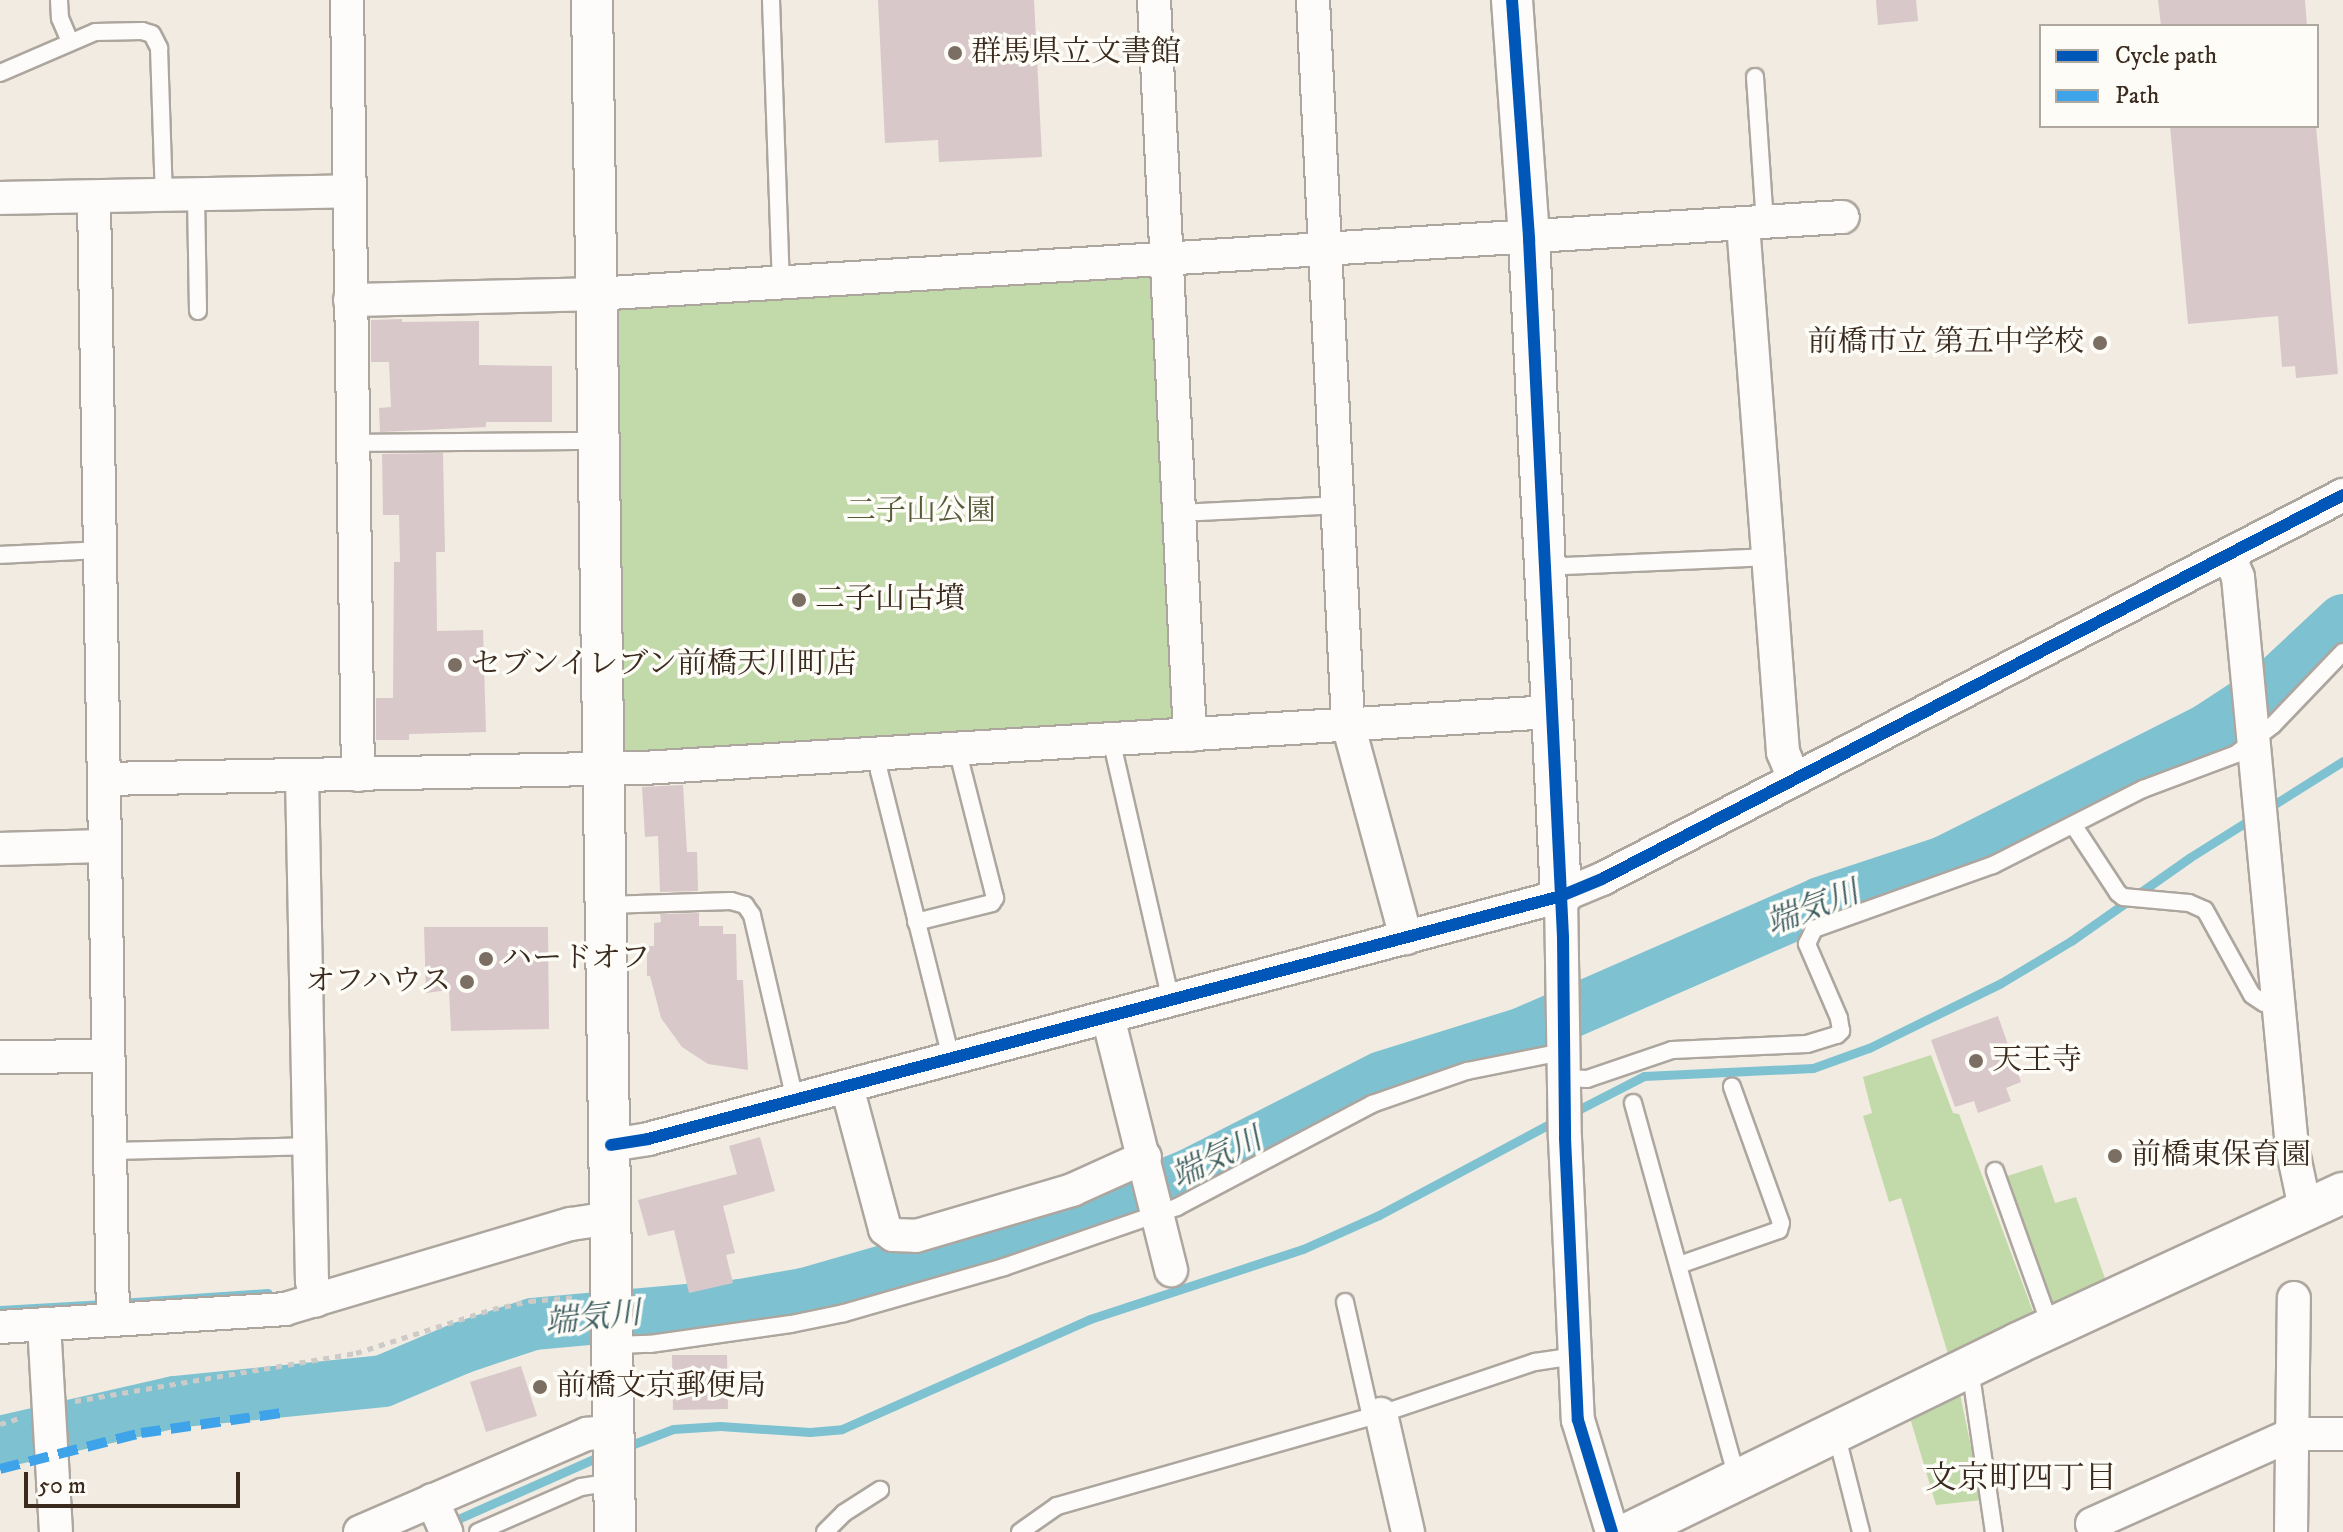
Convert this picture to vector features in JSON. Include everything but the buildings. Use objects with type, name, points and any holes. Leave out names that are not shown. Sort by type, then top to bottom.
[{"type":"street","points":[[347,0],[358,775]]},
{"type":"street","points":[[592,0],[594,294],[611,1145],[615,1532]]},
{"type":"street","points":[[1154,0],[1190,735]]},
{"type":"street","points":[[1313,0],[1348,724],[1406,938]]},
{"type":"street","points":[[1512,0],[1529,239],[1561,896],[1578,1420],[1612,1532]]},
{"type":"street","points":[[0,198],[94,199],[349,191]]},
{"type":"street","points":[[94,199],[113,1320]]},
{"type":"street","points":[[350,300],[594,294],[1166,256],[1529,239],[1843,217]]},
{"type":"street","points":[[1754,223],[1769,557],[1783,752],[1793,777]]},
{"type":"street","points":[[611,1145],[648,1139],[847,1087],[1561,896],[1602,879],[1793,777],[2343,495]]},
{"type":"street","points":[[2229,555],[2238,577],[2292,1147],[2302,1194],[2326,1200]]},
{"type":"street","points":[[104,779],[604,770],[1552,712]]},
{"type":"street","points":[[302,775],[312,1281],[316,1301]]},
{"type":"street","points":[[0,849],[104,846]]},
{"type":"street","points":[[1108,1017],[1171,1270]]},
{"type":"street","points":[[0,1057],[108,1056]]},
{"type":"street","points":[[847,1087],[885,1229],[893,1235],[916,1236],[1072,1190],[1145,1157]]},
{"type":"street","points":[[1649,1528],[1970,1367],[2326,1200]]},
{"type":"street","points":[[0,1327],[285,1309],[571,1224],[611,1218]]},
{"type":"street","points":[[2291,1532],[2294,1298]]},
{"type":"street","points":[[44,1324],[56,1532]]},
{"type":"street","points":[[1376,1416],[1408,1532]]},
{"type":"street","points":[[360,1532],[587,1434],[614,1431]]},
{"type":"street","points":[[2092,1524],[2138,1518],[2293,1434],[2343,1434]]},
{"type":"street","points":[[432,1500],[446,1532]]},
{"type":"lane","points":[[59,0],[60,18],[70,41]]},
{"type":"lane","points":[[771,0],[781,282]]},
{"type":"lane","points":[[0,73],[95,32],[142,31],[158,40],[164,197]]},
{"type":"lane","points":[[1754,223],[1755,77]]},
{"type":"lane","points":[[196,196],[198,311]]},
{"type":"lane","points":[[353,443],[597,441]]},
{"type":"lane","points":[[1177,513],[1338,505]]},
{"type":"lane","points":[[0,555],[102,550]]},
{"type":"lane","points":[[1544,567],[1769,557]]},
{"type":"lane","points":[[614,1345],[760,1330],[844,1313],[1004,1267],[1159,1214],[1372,1104],[1467,1071],[1566,1064],[1587,1079],[1672,1050],[1807,1044],[1837,1035],[1841,1031],[1839,1018],[1807,944],[1814,929],[1993,865],[2143,789],[2236,754],[2253,743],[2343,652]]},
{"type":"lane","points":[[1111,739],[1171,1000]]},
{"type":"lane","points":[[916,922],[992,903],[995,898],[957,749]]},
{"type":"lane","points":[[880,753],[879,771],[951,1058]]},
{"type":"lane","points":[[2074,826],[2118,893],[2123,897],[2189,903],[2205,910],[2252,995],[2264,1003],[2280,1001]]},
{"type":"lane","points":[[606,905],[731,901],[745,905],[752,915],[795,1100]]},
{"type":"lane","points":[[1679,1265],[1779,1230],[1781,1223],[1732,1087]]},
{"type":"lane","points":[[1633,1103],[1738,1482]]},
{"type":"lane","points":[[110,1151],[310,1146]]},
{"type":"lane","points":[[1995,1171],[2052,1328]]},
{"type":"lane","points":[[1345,1302],[1376,1416]]},
{"type":"lane","points":[[1020,1532],[1057,1506],[1376,1416],[1535,1362],[1575,1356]]},
{"type":"lane","points":[[1970,1367],[1994,1532]]},
{"type":"lane","points":[[1836,1433],[1861,1532]]},
{"type":"lane","points":[[478,1532],[581,1487],[615,1482]]},
{"type":"lane","points":[[825,1532],[844,1513],[880,1490]]},
{"type":"path","points":[[0,1424],[49,1410],[356,1353],[493,1309],[530,1301],[582,1297]]},
{"type":"green space","name":"二子山公園","points":[[1166,256],[1190,735],[604,770],[594,294]]},
{"type":"green space","points":[[1931,1055],[1953,1113],[1959,1114],[2035,1317],[1948,1354],[1901,1198],[1889,1202],[1863,1116],[1872,1113],[1863,1077]]},
{"type":"green space","points":[[2042,1165],[2055,1203],[2076,1197],[2107,1284],[2049,1310],[2004,1177]]},
{"type":"green space","points":[[1960,1394],[1982,1500],[1936,1505],[1910,1418]]},
{"type":"waterway","name":"端気川","points":[[0,1442],[174,1402],[383,1381],[461,1348],[533,1324],[740,1305],[804,1294],[1115,1205],[1189,1175],[1382,1077],[1523,1033],[1820,903],[1944,862],[2208,729],[2269,689],[2343,620]]},
{"type":"waterway","points":[[1572,1113],[1644,1076],[1813,1068],[1869,1048],[2001,983],[2071,941],[2189,858],[2343,761]]},
{"type":"waterway","points":[[623,1448],[673,1429],[720,1426],[810,1432],[842,1429],[1090,1319],[1303,1249],[1379,1215],[1559,1119]]},
{"type":"waterway","points":[[120,1303],[268,1293]]},
{"type":"waterway","points":[[0,1310],[105,1304]]},
{"type":"waterway","points":[[458,1519],[605,1454]]},
{"type":"marked path","points":[[0,1469],[141,1433],[281,1413]]},
{"type":"cycle path","points":[[1512,0],[1529,239],[1563,937],[1565,1138],[1578,1420],[1612,1532]]},
{"type":"cycle path","points":[[611,1145],[648,1139],[1561,896],[1602,879],[2343,495]]},
{"type":"place","name":"群馬県立文書館","points":[[955,53]]},
{"type":"place","name":"前橋市立 第五中学校","points":[[2100,343]]},
{"type":"place","name":"二子山古墳","points":[[799,600]]},
{"type":"place","name":"セブンイレブン前橋天川町店","points":[[455,665]]},
{"type":"place","name":"ハードオフ","points":[[486,959]]},
{"type":"place","name":"オフハウス","points":[[467,982]]},
{"type":"place","name":"天王寺","points":[[1976,1061]]},
{"type":"place","name":"前橋東保育園","points":[[2115,1156]]},
{"type":"place","name":"前橋文京郵便局","points":[[540,1387]]},
{"type":"district","name":"文京町四丁目","points":[[2021,1479]]}]
